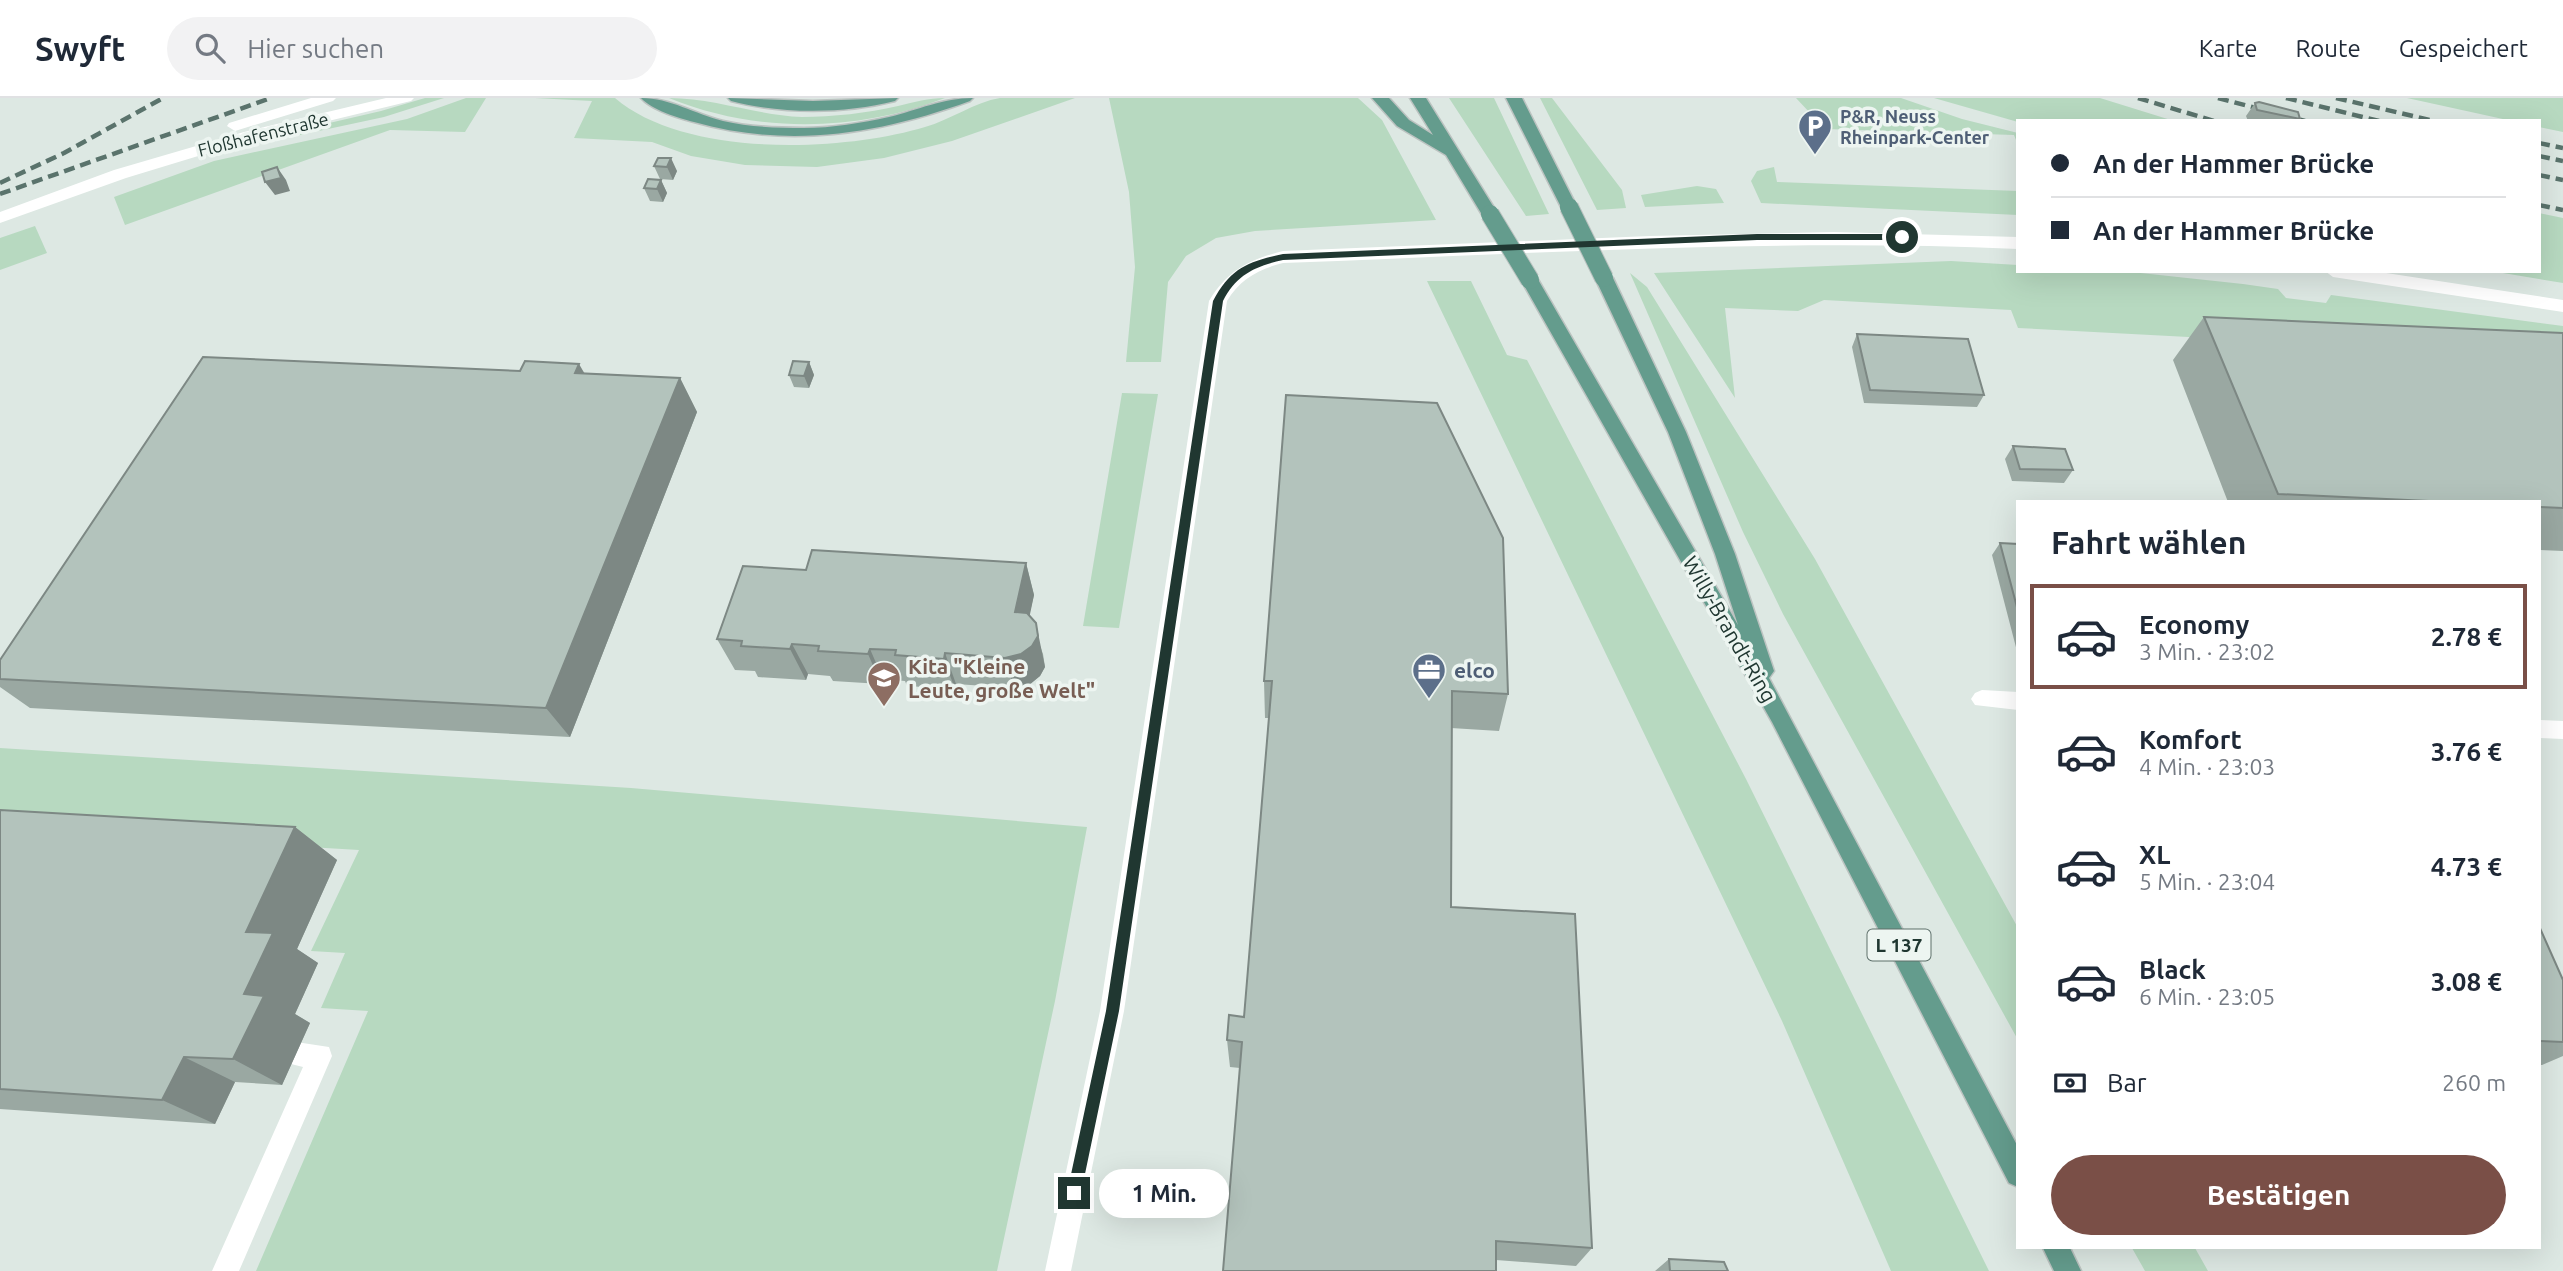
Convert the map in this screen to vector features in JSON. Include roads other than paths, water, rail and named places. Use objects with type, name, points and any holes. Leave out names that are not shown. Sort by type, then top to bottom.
[{"type":"main road","points":[[649,98],[684,114],[723,125],[769,131],[819,132],[875,126],[927,113],[965,98]]},
{"type":"main road","points":[[736,98],[764,104],[808,107],[890,98]]},
{"type":"main road","points":[[1380,98],[1403,123],[1453,154]]},
{"type":"main road","name":"Willy-Brandt-Ring","points":[[1418,98],[1530,280],[1780,716],[2016,1170]]},
{"type":"main road","points":[[1514,98],[1677,432],[1725,554],[1780,716]]},
{"type":"main road","points":[[2057,1249],[2068,1271]]},
{"type":"street","name":"Floßhafenstraße","points":[[0,218],[120,174],[210,135],[328,98]]},
{"type":"street","name":"Floßhafenstraße","points":[[120,174],[250,135],[406,98]]},
{"type":"street","points":[[1058,1271],[1112,1011],[1218,301],[1226,285],[1239,272],[1258,262],[1283,257],[1757,237],[1854,236],[2016,243]]},
{"type":"street","points":[[2346,273],[2563,306]]},
{"type":"street","points":[[1982,699],[2016,701]]},
{"type":"street","points":[[2541,729],[2563,730]]},
{"type":"street","points":[[225,1271],[320,1056],[296,1054]]},
{"type":"railway","points":[[0,183],[64,153],[163,98]]},
{"type":"railway","points":[[0,194],[271,98]]},
{"type":"railway","points":[[2138,98],[2207,119]]},
{"type":"railway","points":[[2218,98],[2297,119]]},
{"type":"railway","points":[[2286,98],[2371,119]]},
{"type":"railway","points":[[2336,98],[2425,119]]},
{"type":"railway","points":[[2541,143],[2563,148]]},
{"type":"railway","points":[[2541,156],[2563,161]]},
{"type":"railway","points":[[2541,175],[2563,180]]},
{"type":"railway","points":[[2541,205],[2563,210]]},
{"type":"place","name":"P&R, Neuss Rheinpark-Center","points":[[1815,156]]},
{"type":"place","name":"elco","points":[[1429,700]]},
{"type":"place","name":"Kita \"Kleine Leute, große Welt\"","points":[[884,708]]}]
